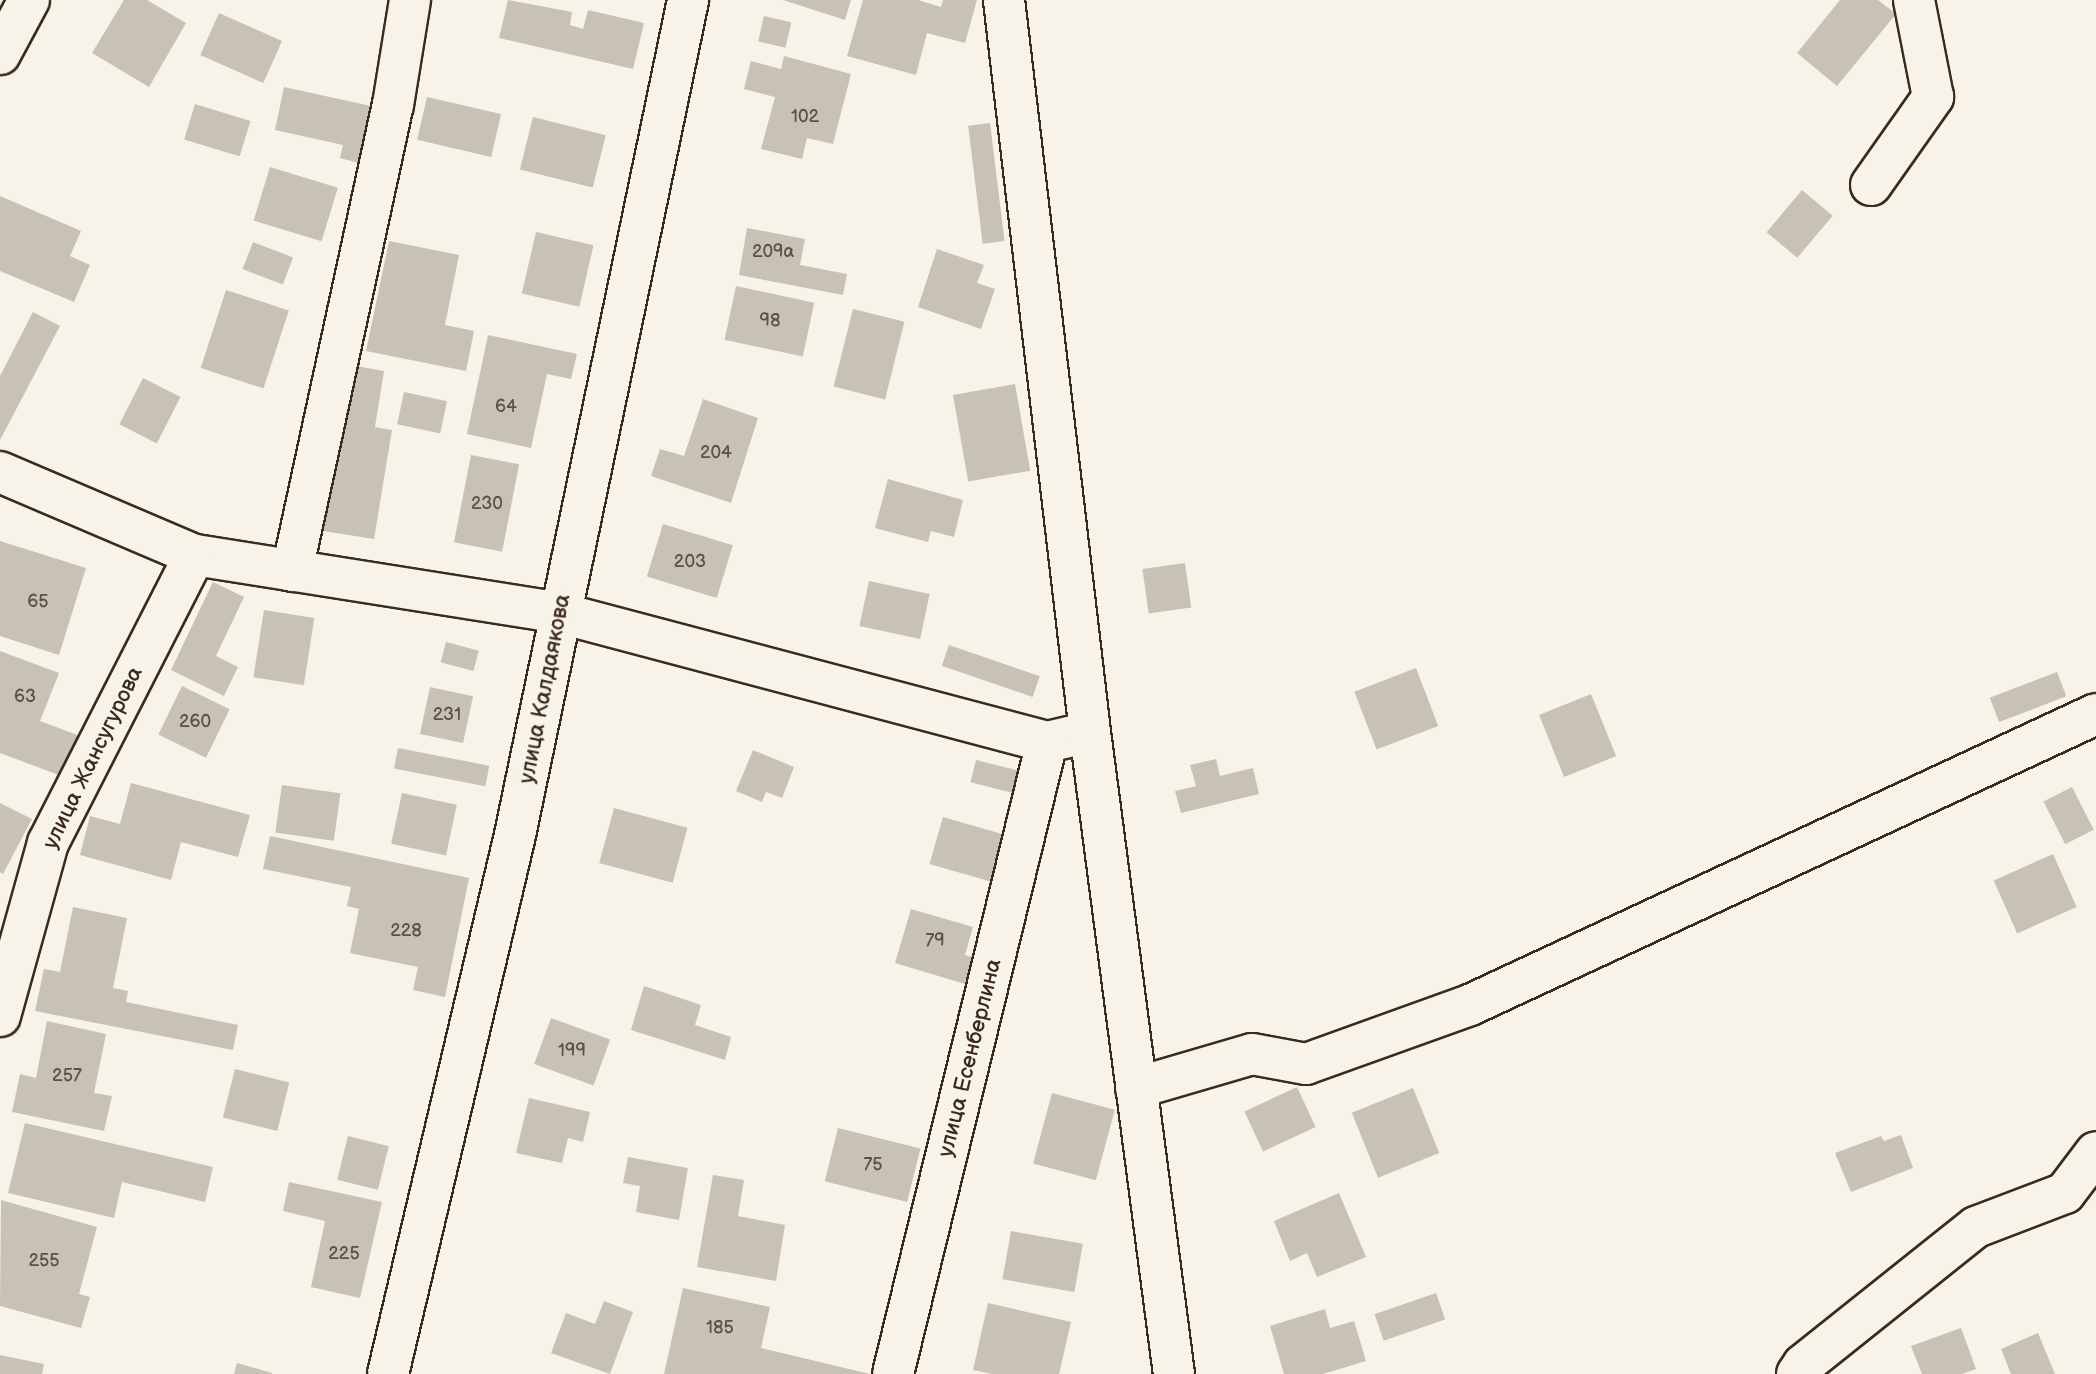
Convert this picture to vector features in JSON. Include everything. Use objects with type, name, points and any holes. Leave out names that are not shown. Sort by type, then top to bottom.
[{"type":"street","points":[[0,54],[29,0]]},
{"type":"street","points":[[292,571],[393,105],[410,0]]},
{"type":"street","name":"улица Калдаякова","points":[[388,1374],[515,835],[688,0]]},
{"type":"street","points":[[1004,0],[1090,732],[1174,1374]]},
{"type":"street","points":[[1871,185],[1933,97],[1914,0]]},
{"type":"street","points":[[0,472],[195,555],[560,613],[1047,742],[1090,732]]},
{"type":"street","name":"улица Жансугурова","points":[[0,1016],[48,843],[195,555]]},
{"type":"street","points":[[1136,1088],[1252,1054],[1306,1064],[1470,1005],[2096,714]]},
{"type":"street","name":"улица Есенберлина","points":[[893,1374],[1047,742]]},
{"type":"street","points":[[1797,1374],[1803,1365],[1976,1227],[2065,1193],[2096,1152]]},
{"type":"building","points":[[124,0],[147,0],[186,23],[149,87],[92,53]]},
{"type":"building","points":[[508,0],[572,12],[570,25],[583,29],[588,10],[644,23],[633,69],[499,38]]},
{"type":"building","points":[[783,0],[851,0],[845,20]]},
{"type":"building","points":[[863,0],[918,0],[941,7],[943,0],[977,0],[965,43],[927,33],[916,75],[847,56]]},
{"type":"building","points":[[1840,0],[1878,0],[1896,14],[1837,86],[1797,53]]},
{"type":"building","points":[[219,13],[282,41],[263,83],[200,55]]},
{"type":"building","points":[[764,16],[791,22],[785,48],[758,41]]},
{"type":"building","points":[[784,56],[851,74],[833,144],[807,138],[802,159],[761,149],[775,97],[744,89],[751,61],[781,69]]},
{"type":"building","points":[[284,87],[371,106],[359,163],[340,158],[343,145],[275,130]]},
{"type":"building","points":[[427,97],[501,114],[491,157],[417,140]]},
{"type":"building","points":[[195,104],[250,121],[240,156],[184,139]]},
{"type":"building","points":[[533,117],[606,135],[593,188],[520,169]]},
{"type":"building","points":[[990,123],[1005,241],[983,244],[968,126]]},
{"type":"building","points":[[270,167],[338,188],[322,241],[254,221]]},
{"type":"building","points":[[1802,190],[1833,216],[1797,258],[1767,232]]},
{"type":"building","points":[[0,196],[81,231],[70,256],[90,265],[74,302],[0,271]]},
{"type":"building","points":[[747,228],[805,239],[800,265],[847,274],[843,295],[739,275]]},
{"type":"building","points":[[536,232],[593,245],[579,307],[522,293]]},
{"type":"building","points":[[389,241],[459,255],[445,325],[474,331],[466,371],[366,351]]},
{"type":"building","points":[[253,242],[293,257],[283,284],[243,269]]},
{"type":"building","points":[[937,249],[984,265],[977,283],[995,289],[981,329],[918,307]]},
{"type":"building","points":[[736,286],[814,303],[803,356],[725,340]]},
{"type":"building","points":[[226,290],[289,310],[263,388],[201,368]]},
{"type":"building","points":[[853,309],[904,322],[885,399],[834,387]]},
{"type":"building","points":[[33,312],[60,326],[0,440],[0,376]]},
{"type":"building","points":[[488,335],[577,354],[571,379],[547,374],[531,448],[467,434]]},
{"type":"building","points":[[351,365],[384,371],[375,427],[392,430],[374,539],[323,531]]},
{"type":"building","points":[[143,378],[180,397],[157,443],[119,424]]},
{"type":"building","points":[[1015,384],[1030,471],[968,482],[953,395]]},
{"type":"building","points":[[404,392],[447,401],[440,433],[397,424]]},
{"type":"building","points":[[703,399],[758,418],[731,503],[651,476],[660,449],[684,456]]},
{"type":"building","points":[[471,455],[519,464],[502,552],[454,542]]},
{"type":"building","points":[[888,479],[963,500],[954,537],[931,531],[928,542],[875,528]]},
{"type":"building","points":[[663,524],[733,545],[717,598],[647,577]]},
{"type":"building","points":[[0,541],[86,568],[59,655],[0,636]]},
{"type":"building","points":[[1185,563],[1191,608],[1149,614],[1142,569]]},
{"type":"building","points":[[869,581],[930,594],[920,639],[859,626]]},
{"type":"building","points":[[213,582],[244,597],[216,656],[238,667],[224,696],[171,670]]},
{"type":"building","points":[[264,610],[314,618],[304,685],[253,677]]},
{"type":"building","points":[[446,642],[479,651],[473,671],[441,662]]},
{"type":"building","points":[[949,645],[1040,676],[1033,697],[942,666]]},
{"type":"building","points":[[0,651],[59,673],[40,721],[80,736],[64,777],[0,753]]},
{"type":"building","points":[[1416,668],[1438,726],[1377,750],[1354,692]]},
{"type":"building","points":[[2057,672],[2066,696],[1999,722],[1990,698]]},
{"type":"building","points":[[182,686],[230,709],[206,758],[158,735]]},
{"type":"building","points":[[430,687],[473,696],[463,743],[420,734]]},
{"type":"building","points":[[1591,694],[1616,756],[1564,777],[1539,715]]},
{"type":"building","points":[[398,748],[489,766],[485,786],[394,769]]},
{"type":"building","points":[[753,750],[794,767],[782,798],[766,792],[762,802],[736,791]]},
{"type":"building","points":[[1216,759],[1220,776],[1253,768],[1259,794],[1181,813],[1175,791],[1196,786],[1190,765]]},
{"type":"building","points":[[976,760],[1028,773],[1023,795],[970,782]]},
{"type":"building","points":[[131,783],[250,815],[238,857],[181,842],[171,880],[80,855],[90,816],[120,824]]},
{"type":"building","points":[[282,785],[340,793],[334,841],[275,833]]},
{"type":"building","points":[[2072,787],[2094,830],[2065,844],[2043,802]]},
{"type":"building","points":[[402,793],[457,805],[446,856],[391,844]]},
{"type":"building","points":[[0,803],[32,819],[3,874],[0,872]]},
{"type":"building","points":[[614,808],[687,828],[673,883],[599,863]]},
{"type":"building","points":[[943,817],[1005,835],[992,882],[929,864]]},
{"type":"building","points":[[270,836],[469,878],[445,997],[413,990],[418,967],[350,953],[359,909],[347,906],[351,887],[263,869]]},
{"type":"building","points":[[2053,854],[2077,907],[2017,933],[1994,880]]},
{"type":"building","points":[[73,907],[127,918],[113,988],[128,991],[126,1002],[238,1025],[233,1050],[35,1011],[44,969],[60,972]]},
{"type":"building","points":[[911,909],[973,927],[965,955],[972,957],[965,984],[895,963]]},
{"type":"building","points":[[644,986],[701,1005],[695,1025],[731,1037],[725,1060],[631,1030]]},
{"type":"building","points":[[551,1018],[610,1040],[593,1086],[534,1064]]},
{"type":"building","points":[[47,1021],[106,1034],[94,1093],[112,1096],[104,1131],[12,1112],[20,1074],[36,1078]]},
{"type":"building","points":[[235,1069],[289,1083],[277,1131],[223,1118]]},
{"type":"building","points":[[1297,1087],[1316,1127],[1263,1151],[1244,1112]]},
{"type":"building","points":[[1413,1088],[1439,1153],[1378,1178],[1352,1113]]},
{"type":"building","points":[[1052,1093],[1115,1110],[1096,1180],[1033,1164]]},
{"type":"building","points":[[529,1098],[590,1112],[583,1142],[568,1138],[562,1163],[516,1153]]},
{"type":"building","points":[[25,1123],[213,1167],[205,1202],[122,1182],[114,1218],[8,1193]]},
{"type":"building","points":[[838,1128],[920,1149],[907,1202],[825,1181]]},
{"type":"building","points":[[1901,1135],[1913,1168],[1851,1192],[1835,1153],[1881,1136],[1884,1141]]},
{"type":"building","points":[[348,1136],[389,1146],[378,1190],[337,1180]]},
{"type":"building","points":[[628,1157],[688,1168],[679,1220],[636,1212],[640,1186],[623,1183]]},
{"type":"building","points":[[713,1175],[744,1180],[738,1216],[785,1225],[776,1281],[697,1267]]},
{"type":"building","points":[[289,1182],[382,1202],[360,1298],[311,1287],[325,1221],[283,1211]]},
{"type":"building","points":[[1339,1193],[1366,1257],[1317,1277],[1307,1253],[1290,1261],[1274,1221]]},
{"type":"building","points":[[1,1200],[97,1227],[79,1294],[90,1297],[81,1328],[0,1306]]},
{"type":"building","points":[[1011,1231],[1083,1244],[1074,1292],[1002,1279]]},
{"type":"building","points":[[683,1288],[770,1307],[761,1348],[870,1374],[664,1374]]},
{"type":"building","points":[[1436,1293],[1445,1319],[1384,1341],[1375,1314]]},
{"type":"building","points":[[604,1301],[633,1312],[610,1374],[551,1353],[566,1313],[595,1324]]},
{"type":"building","points":[[988,1303],[1071,1322],[1059,1374],[992,1374],[973,1370]]},
{"type":"building","points":[[1325,1309],[1330,1328],[1354,1321],[1366,1361],[1323,1374],[1284,1374],[1270,1326]]},
{"type":"building","points":[[1961,1328],[1976,1369],[1962,1374],[1922,1374],[1911,1346]]},
{"type":"building","points":[[2038,1333],[2055,1374],[2011,1374],[2001,1349]]},
{"type":"building","points":[[0,1355],[44,1364],[42,1374],[0,1374]]},
{"type":"building","points":[[237,1363],[272,1373],[272,1374],[234,1374]]}]
